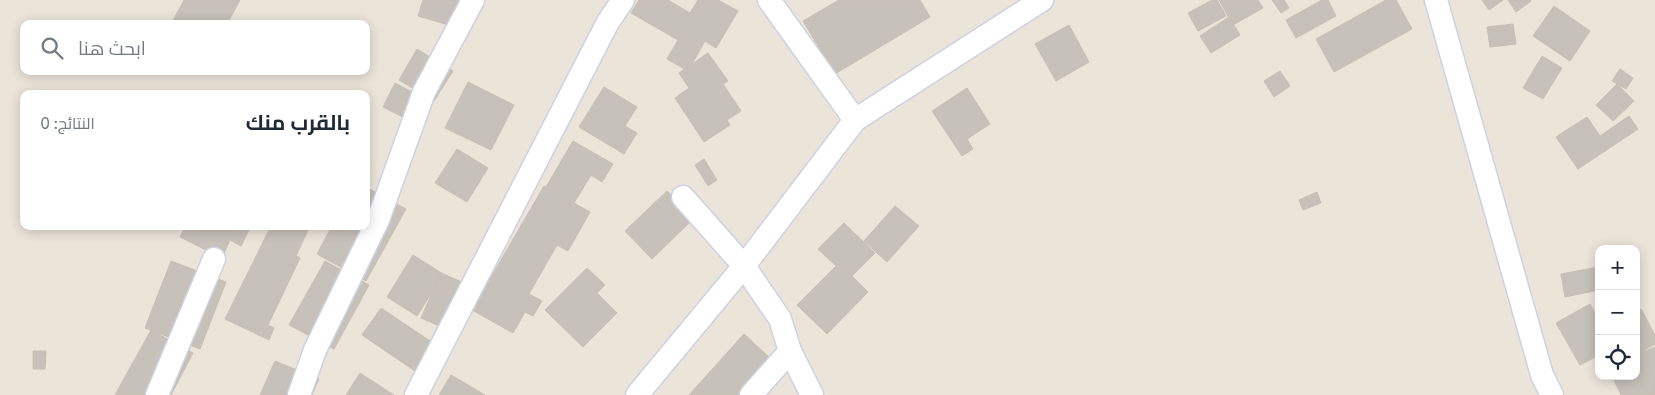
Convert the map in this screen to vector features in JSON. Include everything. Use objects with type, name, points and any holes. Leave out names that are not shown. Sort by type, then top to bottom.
[{"type":"street","points":[[299,395],[315,350],[378,220],[424,92],[473,0]]},
{"type":"street","points":[[416,395],[608,22],[623,0]]},
{"type":"street","points":[[769,0],[855,120]]},
{"type":"street","points":[[637,395],[744,266],[855,120],[1042,0]]},
{"type":"street","points":[[1436,0],[1542,375],[1552,395]]},
{"type":"street","points":[[683,197],[744,266],[780,319],[790,351],[812,395]]},
{"type":"street","points":[[157,395],[214,259]]},
{"type":"street","points":[[751,395],[790,351]]},
{"type":"building","points":[[184,0],[240,0],[229,20],[173,20]]},
{"type":"building","points":[[423,0],[476,0],[466,30],[418,16]]},
{"type":"building","points":[[639,0],[668,0],[690,13],[698,0],[718,0],[738,11],[716,48],[705,41],[688,71],[667,59],[678,40],[631,13]]},
{"type":"building","points":[[839,0],[920,0],[930,17],[835,74],[803,21]]},
{"type":"building","points":[[1212,0],[1217,0],[1226,16],[1198,31],[1188,13]]},
{"type":"building","points":[[1219,0],[1258,0],[1263,8],[1233,25]]},
{"type":"building","points":[[1272,0],[1284,0],[1289,8],[1281,13]]},
{"type":"building","points":[[1322,0],[1328,0],[1336,16],[1296,38],[1286,20]]},
{"type":"building","points":[[1386,0],[1396,0],[1412,29],[1334,72],[1316,39]]},
{"type":"building","points":[[1482,0],[1503,0],[1489,10]]},
{"type":"building","points":[[1508,0],[1530,0],[1531,1],[1516,12]]},
{"type":"building","points":[[1554,6],[1590,31],[1570,61],[1533,36]]},
{"type":"building","points":[[1229,17],[1240,35],[1211,53],[1200,36]]},
{"type":"building","points":[[1513,24],[1516,44],[1490,47],[1487,27]]},
{"type":"building","points":[[1069,25],[1089,62],[1056,81],[1035,44]]},
{"type":"building","points":[[417,49],[453,71],[434,101],[399,80]]},
{"type":"building","points":[[708,53],[728,81],[723,84],[741,111],[727,120],[730,125],[704,142],[675,98],[689,88],[679,73]]},
{"type":"building","points":[[1542,56],[1562,68],[1543,99],[1523,88]]},
{"type":"building","points":[[1620,69],[1633,78],[1626,89],[1612,81]]},
{"type":"building","points":[[1280,71],[1290,86],[1274,97],[1264,81]]},
{"type":"building","points":[[468,82],[514,105],[491,150],[445,128]]},
{"type":"building","points":[[395,83],[423,98],[411,121],[383,107]]},
{"type":"building","points":[[1617,84],[1634,101],[1613,121],[1596,105]]},
{"type":"building","points":[[604,87],[637,107],[625,126],[637,133],[624,154],[579,127]]},
{"type":"building","points":[[967,88],[990,124],[967,139],[973,149],[962,156],[932,111]]},
{"type":"building","points":[[1629,116],[1638,129],[1578,169],[1556,137],[1587,117],[1600,136]]},
{"type":"building","points":[[573,141],[613,164],[602,182],[591,175],[574,203],[590,212],[568,251],[557,245],[529,294],[542,301],[533,316],[525,312],[513,333],[472,310],[544,186],[546,187]]},
{"type":"building","points":[[457,149],[488,168],[467,202],[435,183]]},
{"type":"building","points":[[704,159],[717,180],[708,186],[695,165]]},
{"type":"building","points":[[370,189],[406,209],[366,281],[317,254],[330,230],[370,230]]},
{"type":"building","points":[[667,191],[693,219],[652,259],[625,231]]},
{"type":"building","points":[[1317,192],[1321,203],[1303,210],[1299,200]]},
{"type":"building","points":[[895,206],[919,226],[887,262],[864,241]]},
{"type":"building","points":[[844,223],[875,253],[852,276],[868,292],[827,334],[797,305],[836,266],[818,249]]},
{"type":"building","points":[[184,230],[249,230],[241,246],[230,240],[222,258],[180,237]]},
{"type":"building","points":[[269,230],[308,230],[296,256],[300,258],[268,325],[274,328],[269,340],[225,319]]},
{"type":"building","points":[[413,255],[443,274],[417,316],[387,297]]},
{"type":"building","points":[[171,261],[226,282],[200,349],[145,328]]},
{"type":"building","points":[[325,261],[369,285],[334,349],[289,325]]},
{"type":"building","points":[[587,268],[605,285],[597,293],[617,313],[583,347],[545,310]]},
{"type":"building","points":[[1595,268],[1595,291],[1565,297],[1561,274]]},
{"type":"building","points":[[441,273],[471,286],[451,331],[421,318]]},
{"type":"building","points":[[1590,304],[1595,313],[1595,357],[1580,365],[1556,323]]},
{"type":"building","points":[[381,308],[433,343],[415,371],[362,335]]},
{"type":"building","points":[[1640,309],[1655,335],[1655,344],[1640,353],[1640,335]]},
{"type":"building","points":[[151,330],[193,353],[171,395],[115,395]]},
{"type":"building","points":[[744,334],[782,369],[758,395],[689,395]]},
{"type":"building","points":[[1655,347],[1655,395],[1621,395],[1614,380],[1640,380],[1640,353]]},
{"type":"building","points":[[33,351],[46,351],[45,369],[33,369]]},
{"type":"building","points":[[275,361],[319,379],[312,395],[260,395]]},
{"type":"building","points":[[360,373],[394,395],[346,395]]},
{"type":"building","points":[[451,375],[485,395],[439,395]]}]
